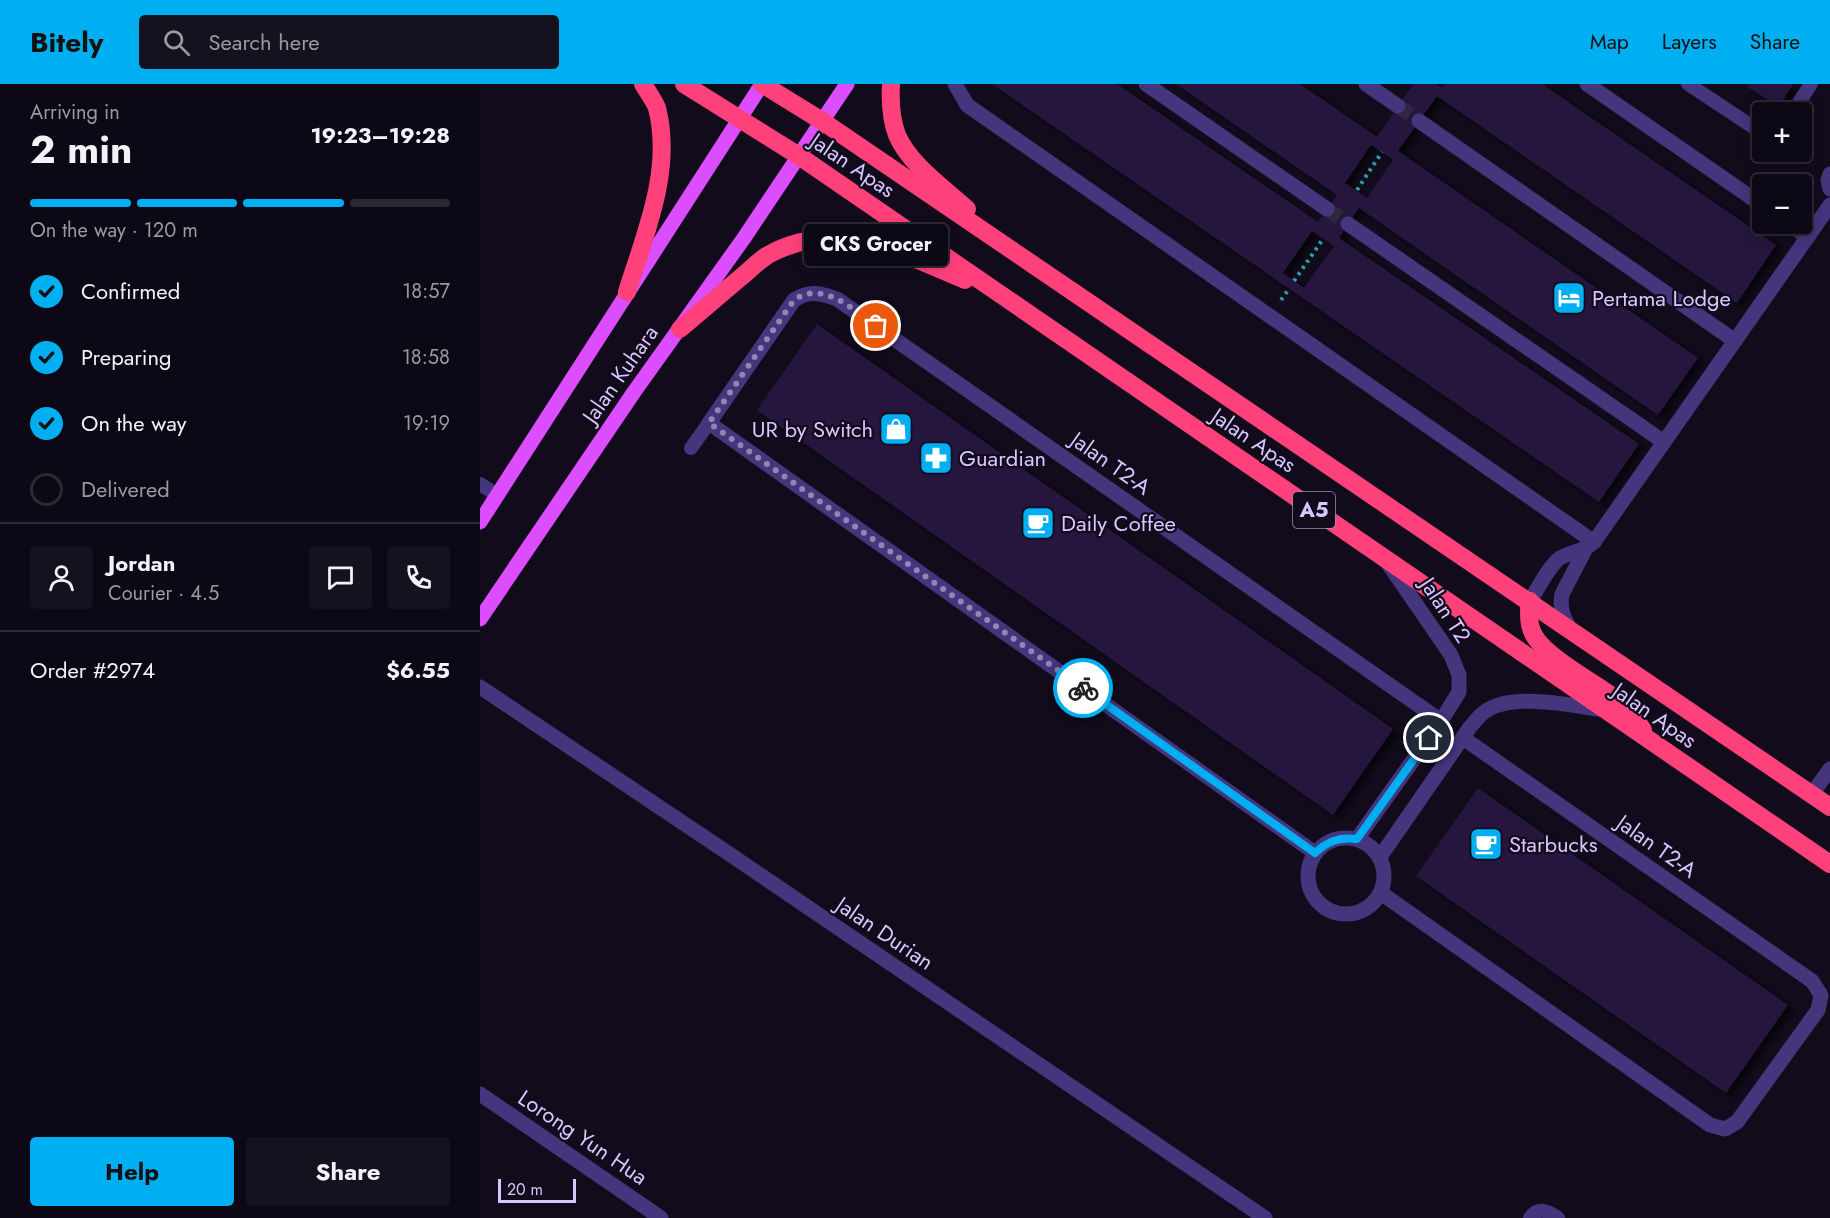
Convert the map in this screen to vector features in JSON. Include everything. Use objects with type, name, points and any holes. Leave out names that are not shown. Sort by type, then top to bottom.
[{"type":"highway","points":[[627,292],[657,191],[662,151],[656,106],[643,84]]},
{"type":"highway","name":"A5","points":[[684,84],[739,119]]},
{"type":"highway","name":"Jalan Apas","points":[[762,84],[822,121],[1830,807]]},
{"type":"highway","points":[[891,84],[890,102],[898,135],[913,160],[1025,259]]},
{"type":"highway","name":"Jalan Apas","points":[[739,119],[799,156],[1830,864]]},
{"type":"highway","points":[[680,329],[767,256],[796,243],[831,238],[863,241],[892,250],[1000,295]]},
{"type":"highway","points":[[1530,602],[1528,614],[1530,627],[1536,638],[1548,651],[1618,700],[1651,741]]},
{"type":"main road","name":"Jalan Kuhara","points":[[480,522],[762,84]]},
{"type":"main road","points":[[822,121],[847,84]]},
{"type":"main road","name":"Jalan Kuhara","points":[[480,619],[822,121]]},
{"type":"street","points":[[956,84],[967,105],[1589,546]]},
{"type":"street","points":[[1146,84],[1327,209]]},
{"type":"street","points":[[1366,84],[1398,106]]},
{"type":"street","points":[[1587,84],[1752,198]]},
{"type":"street","points":[[1419,121],[1735,341]]},
{"type":"street","points":[[1830,174],[1828,180],[1830,189]]},
{"type":"street","points":[[1571,631],[1564,619],[1562,594],[1589,546],[1830,205]]},
{"type":"street","points":[[1348,224],[1664,442]]},
{"type":"street","points":[[1804,234],[1808,237]]},
{"type":"street","name":"Jalan T2-A","points":[[709,423],[794,300],[810,293],[823,293],[837,298],[1441,721]]},
{"type":"street","points":[[709,423],[1315,853]]},
{"type":"street","points":[[1530,602],[1555,562],[1565,555],[1589,546]]},
{"type":"street","name":"Jalan T2","points":[[1357,839],[1459,692],[1459,675],[1451,655],[1385,558]]},
{"type":"street","name":"Jalan Durian","points":[[480,687],[1265,1218]]},
{"type":"street","points":[[1380,857],[1463,738],[1484,713],[1502,703],[1526,700],[1605,710]]},
{"type":"street","name":"Jalan T2-A","points":[[1381,893],[1710,1125],[1725,1129],[1737,1122],[1818,1010],[1821,995],[1812,981],[1463,738]]},
{"type":"street","points":[[1812,794],[1830,769]]},
{"type":"street","points":[[1345,838],[1357,839],[1374,849],[1380,857],[1384,875],[1381,893],[1374,904],[1364,911],[1351,915],[1338,914],[1326,909],[1310,890],[1308,877],[1315,853],[1323,845],[1345,838]]},
{"type":"street","name":"Lorong Yun Hua","points":[[480,1094],[661,1218]]},
{"type":"lane","points":[[1688,84],[1752,126]]},
{"type":"lane","points":[[1799,102],[1811,84]]},
{"type":"lane","points":[[691,448],[709,423]]},
{"type":"lane","points":[[480,484],[497,495]]},
{"type":"lane","points":[[1530,1218],[1540,1210],[1549,1212],[1558,1218]]},
{"type":"path","points":[[1357,190],[1382,152]]},
{"type":"path","points":[[1294,281],[1323,238]]},
{"type":"building","points":[[992,84],[1117,84],[1318,222],[1337,195],[1176,84],[1300,84],[1377,137],[1413,84],[1436,84],[1442,88],[1445,84],[1542,84],[1752,228],[1752,234],[1760,234],[1776,245],[1737,303],[1437,96],[1398,151],[1698,358],[1658,415],[1359,208],[1339,238],[1639,444],[1599,502]],"holes":[[[1371,145],[1393,160],[1367,198],[1345,183]],[[1312,231],[1334,246],[1304,288],[1283,273]]]},
{"type":"building","points":[[1749,84],[1793,84],[1782,102],[1771,102],[1747,87]]},
{"type":"building","points":[[817,324],[1393,729],[1333,815],[757,410]]},
{"type":"building","points":[[1478,788],[1788,1005],[1726,1093],[1416,876]]},
{"type":"tunnel","points":[[1398,106],[1419,121]]},
{"type":"tunnel","points":[[1327,209],[1348,224]]},
{"type":"way so far","points":[[876,326],[837,298],[823,293],[801,295],[794,300],[709,423],[1083,688]]},
{"type":"place","name":"Pertama Lodge","points":[[1569,298]]},
{"type":"place","name":"CKS Grocer","points":[[876,326]]},
{"type":"place","name":"UR by Switch","points":[[896,429]]},
{"type":"place","name":"Guardian","points":[[936,458]]},
{"type":"place","name":"Daily Coffee","points":[[1038,523]]},
{"type":"place","name":"Starbucks","points":[[1486,844]]},
{"type":"route","points":[[1083,688],[1315,853],[1323,845],[1334,840],[1357,839],[1429,738]]}]
